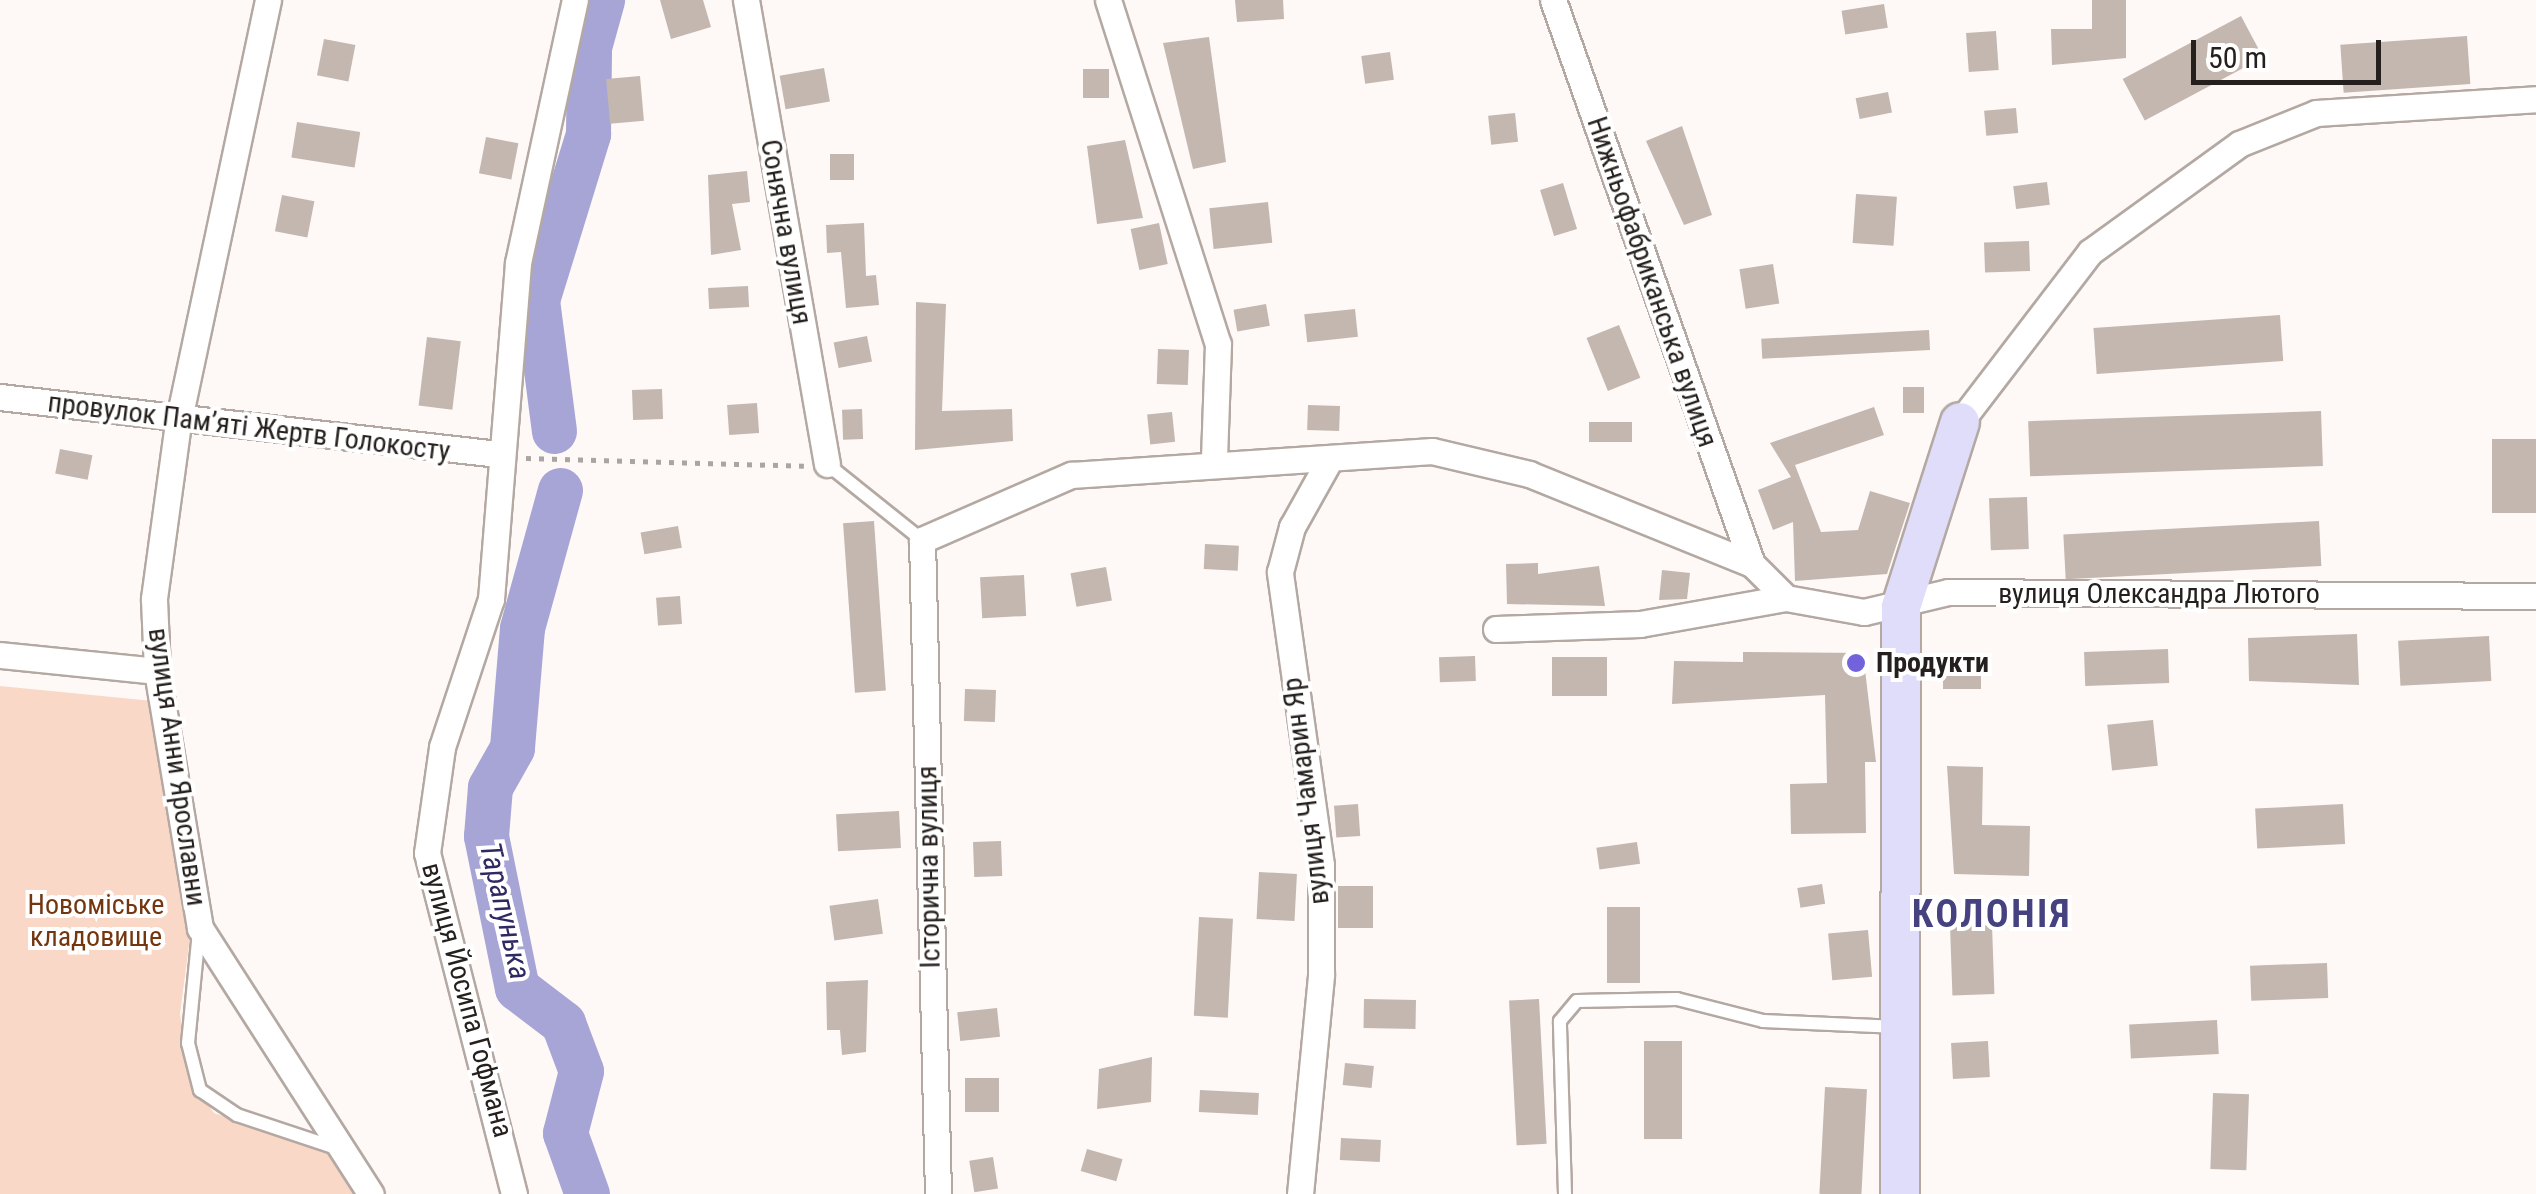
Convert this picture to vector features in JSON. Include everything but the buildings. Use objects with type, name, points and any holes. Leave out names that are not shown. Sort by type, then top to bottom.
[{"type":"street","name":"вулиця Анни Ярославни","points":[[268,0],[178,422],[154,598],[157,671],[200,928],[371,1194]]},
{"type":"street","points":[[498,454],[518,263],[575,0]]},
{"type":"street","name":"Сонячна вулиця","points":[[746,0],[826,464]]},
{"type":"street","points":[[1108,0],[1218,344],[1214,458]]},
{"type":"street","name":"Нижньофабриканська вулиця","points":[[1553,0],[1752,564]]},
{"type":"street","points":[[1900,1194],[1902,608],[1960,422],[2090,252],[2239,144],[2316,113],[2536,99]]},
{"type":"street","name":"провулок Памʼяті Жертв Голокосту","points":[[0,397],[178,422],[498,454]]},
{"type":"street","points":[[922,540],[1071,475],[1214,458],[1330,459],[1432,451],[1528,474],[1752,564],[1786,598]]},
{"type":"street","name":"вулиця Йосипа Гофмана","points":[[498,454],[491,600],[442,747],[428,853],[514,1194]]},
{"type":"street","name":"вулиця Чамарин Яр","points":[[1300,1194],[1321,974],[1321,865],[1280,572],[1292,527],[1330,459]]},
{"type":"street","name":"Історична вулиця","points":[[922,540],[938,1194]]},
{"type":"street","name":"вулиця Олександра Лютого","points":[[1496,629],[1640,624],[1786,598],[1864,612],[1902,608],[1948,592],[2536,596]]},
{"type":"street","points":[[0,656],[157,671]]},
{"type":"lane","points":[[826,464],[922,540]]},
{"type":"lane","points":[[200,928],[188,1043],[200,1090],[237,1115],[340,1150]]},
{"type":"lane","points":[[1565,1194],[1560,1021],[1578,1002],[1677,999],[1762,1021],[1901,1027]]},
{"type":"path","points":[[498,454],[662,455],[746,469],[826,464]]},
{"type":"green space","name":"Новоміське кладовище","points":[[0,686],[153,701],[192,922],[180,1014],[189,1078],[214,1113],[335,1155],[361,1194],[0,1194]]},
{"type":"waterway","name":"Тарапунька","points":[[554,431],[537,300],[588,134],[589,47],[602,0]]},
{"type":"waterway","name":"Тарапунька","points":[[560,490],[522,628],[512,748],[490,787],[486,836],[517,988],[563,1023],[581,1071],[565,1133],[587,1194]]},
{"type":"place","name":"Продукти","points":[[1856,663]]},
{"type":"district","name":"КОЛОНІЯ","points":[[1992,915]]}]
